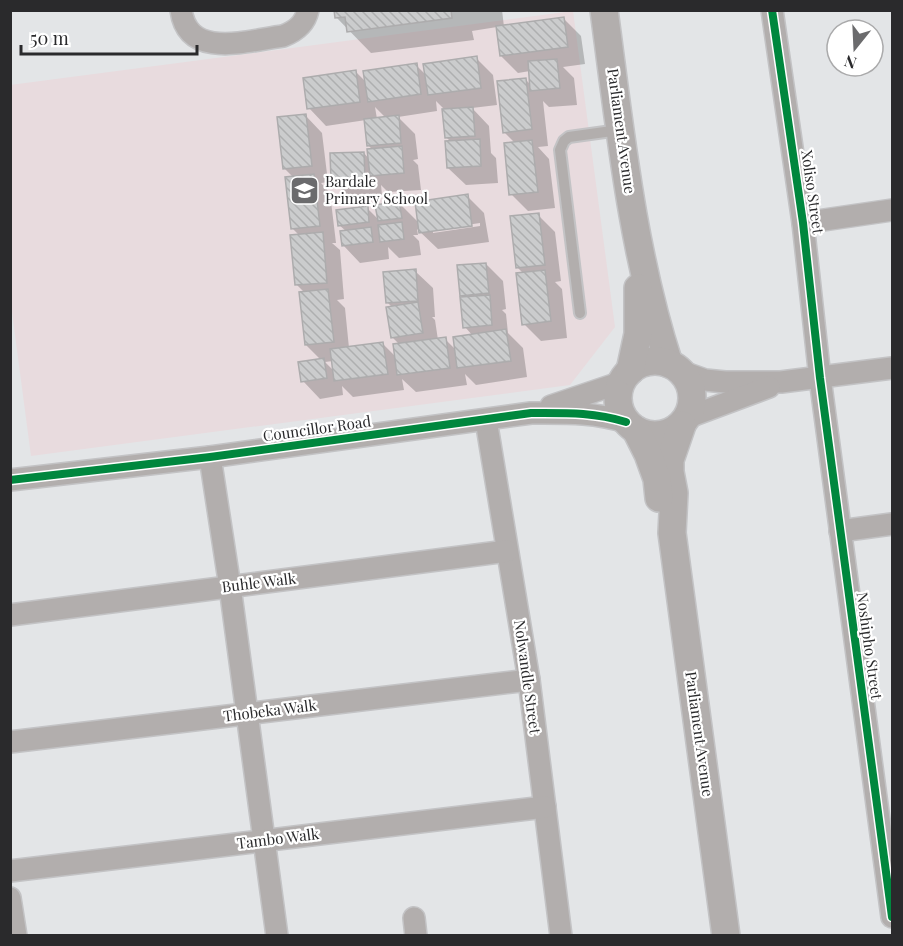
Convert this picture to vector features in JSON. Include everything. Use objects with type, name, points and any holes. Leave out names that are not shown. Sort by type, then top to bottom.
[{"type":"street","points":[[182,10],[183,22],[196,37],[215,45],[283,36],[294,32],[302,24],[308,10]]},
{"type":"street","name":"Parliament Avenue","points":[[604,10],[639,251],[657,325],[674,368]]},
{"type":"street","name":"Xoliso Street","points":[[772,10],[803,223],[819,378]]},
{"type":"street","points":[[803,223],[892,210]]},
{"type":"street","name":"Parliament Avenue","points":[[626,376],[638,334],[639,251]]},
{"type":"street","points":[[781,382],[684,422],[671,432],[660,435],[647,435],[631,426],[621,413],[618,402],[618,392],[626,376],[649,362],[659,362],[705,380],[725,382],[781,382],[892,368]]},
{"type":"street","points":[[674,368],[687,379],[692,399],[684,422]]},
{"type":"street","name":"Councillor Road","points":[[531,413],[626,376]]},
{"type":"street","name":"Noshipho Street","points":[[819,378],[840,531],[885,811],[892,917]]},
{"type":"street","name":"Councillor Road","points":[[10,480],[210,457],[531,413],[584,413],[604,416],[631,426]]},
{"type":"street","name":"Nolwandle Street","points":[[486,420],[529,680],[561,936]]},
{"type":"street","name":"Parliament Avenue","points":[[684,422],[670,460],[675,493],[672,533],[726,936]]},
{"type":"street","name":"Parliament Avenue","points":[[631,426],[657,480],[658,494],[672,533]]},
{"type":"street","points":[[210,457],[277,936]]},
{"type":"street","points":[[840,531],[892,524]]},
{"type":"street","name":"Buhle Walk","points":[[10,615],[507,551]]},
{"type":"street","name":"Thobeka Walk","points":[[10,742],[529,680]]},
{"type":"street","name":"Tambo Walk","points":[[10,871],[545,807]]},
{"type":"street","points":[[10,898],[14,932]]},
{"type":"lane","points":[[580,313],[560,150],[564,141],[569,137],[620,130]]},
{"type":"shaded area","name":"Bardale Primary School","points":[[573,11],[615,327],[570,385],[31,456],[10,297],[10,85]]},
{"type":"building","points":[[334,10],[451,10],[452,18],[347,32],[345,17],[335,18]]},
{"type":"building","points":[[564,17],[568,47],[500,56],[496,26]]},
{"type":"building","points":[[477,56],[481,88],[428,95],[423,64]]},
{"type":"building","points":[[557,59],[560,88],[530,91],[528,61]]},
{"type":"building","points":[[417,63],[421,94],[368,102],[363,71]]},
{"type":"building","points":[[356,70],[360,102],[307,109],[303,78]]},
{"type":"building","points":[[526,78],[532,129],[503,133],[497,81]]},
{"type":"building","points":[[473,107],[475,136],[445,138],[442,109]]},
{"type":"building","points":[[306,114],[312,166],[283,169],[277,117]]},
{"type":"building","points":[[399,115],[401,143],[367,146],[364,119]]},
{"type":"building","points":[[480,139],[481,166],[447,168],[445,141]]},
{"type":"building","points":[[532,140],[538,192],[509,195],[504,143]]},
{"type":"building","points":[[402,146],[404,173],[370,176],[367,149]]},
{"type":"building","points":[[364,152],[365,179],[331,180],[330,153]]},
{"type":"building","points":[[314,174],[320,226],[291,229],[285,177]]},
{"type":"building","points":[[468,194],[472,226],[419,233],[415,202]]},
{"type":"building","points":[[399,201],[402,218],[378,221],[375,205]]},
{"type":"building","points":[[368,206],[369,222],[338,226],[336,210]]},
{"type":"building","points":[[539,213],[545,265],[516,268],[510,216]]},
{"type":"building","points":[[402,222],[404,239],[380,242],[378,225]]},
{"type":"building","points":[[371,227],[373,242],[342,246],[340,231]]},
{"type":"building","points":[[323,232],[327,283],[295,285],[290,235]]},
{"type":"building","points":[[486,263],[489,293],[460,296],[457,265]]},
{"type":"building","points":[[416,269],[418,301],[386,303],[383,272]]},
{"type":"building","points":[[545,270],[551,321],[522,325],[516,273]]},
{"type":"building","points":[[328,289],[334,342],[305,345],[299,292]]},
{"type":"building","points":[[490,295],[492,325],[463,328],[460,297]]},
{"type":"building","points":[[418,302],[423,333],[391,338],[386,307]]},
{"type":"building","points":[[506,329],[511,361],[457,368],[453,337]]},
{"type":"building","points":[[446,337],[450,368],[397,375],[393,344]]},
{"type":"building","points":[[383,342],[388,374],[334,381],[330,349]]},
{"type":"building","points":[[324,358],[327,378],[301,382],[298,362]]},
{"type":"cycle path","points":[[772,10],[803,223],[820,378],[892,917]]},
{"type":"cycle path","points":[[10,480],[210,457],[531,413],[591,415],[626,422]]},
{"type":"place","name":"Bardale Primary School","points":[[304,191]]}]
